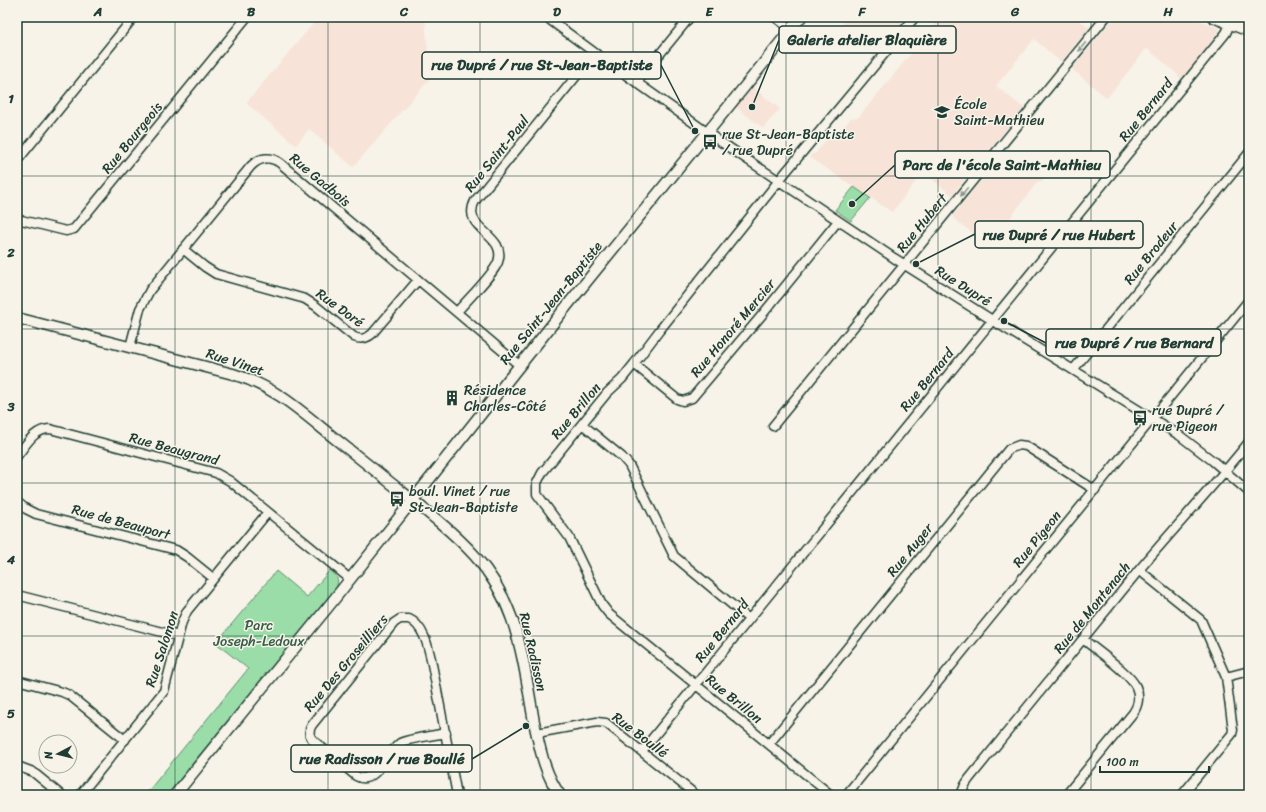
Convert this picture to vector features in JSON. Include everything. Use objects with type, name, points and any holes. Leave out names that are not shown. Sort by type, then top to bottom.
[{"type":"street","points":[[17,162],[20,152],[134,17]]},
{"type":"street","name":"Rue Bourgeois","points":[[17,218],[66,231],[74,229],[247,17]]},
{"type":"street","name":"Rue Dupré","points":[[546,17],[707,132],[904,265],[1184,439],[1249,492]]},
{"type":"street","points":[[637,82],[690,17]]},
{"type":"street","points":[[775,17],[791,29]]},
{"type":"street","name":"Rue Saint-Jean-Baptiste","points":[[175,795],[350,579],[519,365],[801,17]]},
{"type":"street","name":"Rue Brillon","points":[[831,795],[607,611],[600,601],[569,537],[537,494],[536,486],[539,478],[607,393],[622,379],[779,181],[915,17]]},
{"type":"street","name":"Rue Hubert","points":[[773,426],[1106,17]]},
{"type":"street","points":[[1213,17],[1249,31]]},
{"type":"street","name":"Rue Bernard","points":[[642,751],[1226,34],[1230,24]]},
{"type":"street","name":"Rue Saint-Paul","points":[[457,312],[495,267],[499,259],[495,242],[478,226],[474,220],[472,209],[475,201],[595,53]]},
{"type":"street","name":"Rue Brodeur","points":[[1074,370],[1249,153]]},
{"type":"street","name":"Rue Gadbois","points":[[130,347],[144,299],[150,290],[254,163],[261,159],[270,158],[280,163],[519,365]]},
{"type":"street","name":"Rue Honoré Mercier","points":[[634,364],[676,399],[683,401],[692,398],[838,221]]},
{"type":"street","name":"Rue Doré","points":[[183,249],[216,274],[306,299],[354,337],[359,339],[366,338],[372,334],[418,280]]},
{"type":"street","name":"Rue Pigeon","points":[[846,795],[1249,300]]},
{"type":"street","name":"Rue Vinet","points":[[17,318],[238,375],[257,383],[272,390],[290,402],[412,500]]},
{"type":"street","points":[[582,424],[627,462],[675,559],[749,619]]},
{"type":"street","name":"Rue Beaugrand","points":[[17,456],[37,433],[44,430],[53,430],[216,473],[230,480],[350,579]]},
{"type":"street","name":"Rue de Montenach","points":[[961,795],[969,779],[1139,570],[1249,442]]},
{"type":"street","name":"Rue Auger","points":[[769,744],[1012,447],[1019,445],[1026,446],[1095,490]]},
{"type":"street","name":"Rue Radisson","points":[[412,500],[471,551],[499,590],[510,612],[517,635],[545,767],[560,795]]},
{"type":"street","name":"Rue de Beauport","points":[[17,502],[36,514],[176,550],[214,578]]},
{"type":"street","name":"Rue Salomon","points":[[80,795],[164,691],[178,636],[187,611],[268,512]]},
{"type":"street","points":[[1139,570],[1201,620],[1226,677],[1232,722],[1232,734],[1182,795]]},
{"type":"street","points":[[17,595],[178,636]]},
{"type":"street","name":"Rue Des Groseilliers","points":[[446,733],[400,743],[372,776],[364,778],[358,777],[314,742],[309,732],[312,725],[394,623],[404,618],[411,620],[415,622],[428,648],[446,733],[457,795]]},
{"type":"street","points":[[1066,795],[1132,713],[1139,698],[1137,689],[1132,681],[1083,639]]},
{"type":"street","points":[[1226,677],[1249,671]]},
{"type":"street","points":[[17,680],[69,695],[125,740]]},
{"type":"street","name":"Rue Boullé","points":[[537,733],[600,722],[609,724],[696,795]]},
{"type":"street","points":[[17,766],[37,775],[61,795]]},
{"type":"shaded area","points":[[319,17],[425,17],[428,55],[441,66],[353,167],[309,129],[296,145],[246,103]]},
{"type":"shaded area","points":[[848,17],[904,17],[903,22],[874,57],[838,29]]},
{"type":"shaded area","name":"École Saint-Mathieu","points":[[941,17],[1076,17],[1089,28],[1061,62],[1034,39],[996,86],[1024,108],[952,195],[923,172],[892,212],[809,157],[816,153],[830,135],[835,138],[851,118],[858,118]]},
{"type":"shaded area","points":[[1115,17],[1190,17],[1219,28],[1220,30],[1181,79],[1176,73],[1146,49],[1107,98],[1072,69]]},
{"type":"shaded area","points":[[752,87],[780,109],[763,128],[736,107]]},
{"type":"shaded area","points":[[1008,147],[1043,173],[1044,178],[1042,181],[1037,182],[989,246],[952,217]]},
{"type":"green space","points":[[854,187],[870,198],[851,221],[835,210]]},
{"type":"green space","name":"Parc Joseph-Ledoux","points":[[330,570],[337,578],[338,582],[336,588],[167,795],[145,795],[248,669],[216,643],[276,571],[307,597]]},
{"type":"place","name":"Galerie atelier Blaquière","points":[[752,107]]},
{"type":"place","name":"École Saint-Mathieu","points":[[942,112]]},
{"type":"place","name":"rue Dupré / rue St-Jean-Baptiste","points":[[695,131]]},
{"type":"place","name":"rue St-Jean-Baptiste / rue Dupré","points":[[710,142]]},
{"type":"place","name":"Parc de l'école Saint-Mathieu","points":[[852,204]]},
{"type":"place","name":"rue Dupré / rue Hubert","points":[[916,264]]},
{"type":"place","name":"rue Dupré / rue Bernard","points":[[1004,321]]},
{"type":"place","name":"Résidence Charles-Côté","points":[[452,398]]},
{"type":"place","name":"rue Dupré / rue Pigeon","points":[[1140,418]]},
{"type":"place","name":"boul. Vinet / rue St-Jean-Baptiste","points":[[397,499]]},
{"type":"place","name":"rue Radisson / rue Boullé","points":[[526,726]]}]
